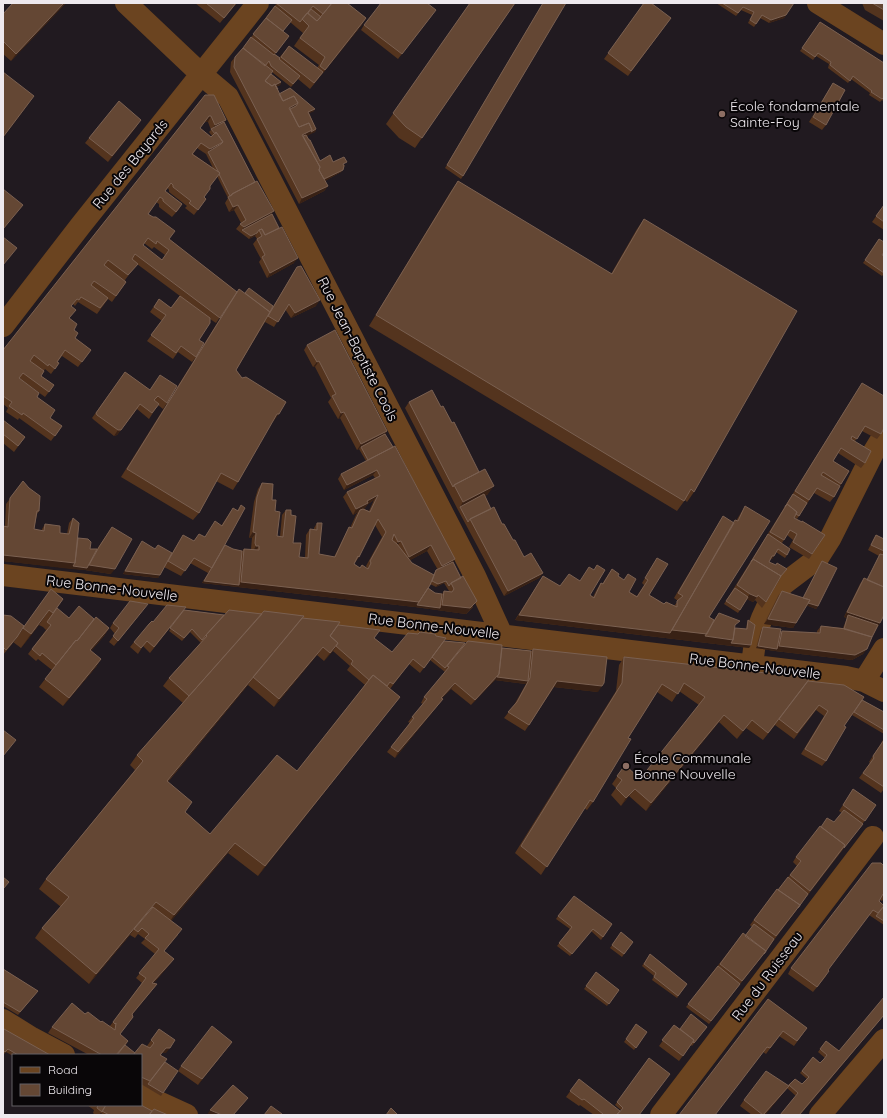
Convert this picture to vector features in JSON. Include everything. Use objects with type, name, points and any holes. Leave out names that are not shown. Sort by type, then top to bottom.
[{"type":"street","name":"Rue Jean-Baptiste Cools","points":[[126,3],[202,75],[228,97],[472,569],[501,633]]},
{"type":"street","name":"Rue des Bayards","points":[[3,326],[76,231],[258,3]]},
{"type":"street","points":[[818,3],[841,9],[884,44]]},
{"type":"street","points":[[752,665],[756,634],[773,594],[784,583],[818,558],[830,539],[884,435]]},
{"type":"street","name":"Rue Bonne-Nouvelle","points":[[3,575],[501,633],[662,655],[846,677],[864,681],[884,691]]},
{"type":"street","points":[[864,681],[884,649]]},
{"type":"street","name":"Rue du Ruisseau","points":[[661,1115],[873,837]]},
{"type":"street","points":[[3,1020],[62,1054]]},
{"type":"street","points":[[820,1115],[884,1040]]},
{"type":"street","points":[[142,1094],[187,1115]]},
{"type":"building","points":[[13,3],[64,3],[16,54],[3,41],[3,14]]},
{"type":"building","points":[[206,3],[236,3],[224,18]]},
{"type":"building","points":[[276,3],[332,3],[323,14],[313,6],[300,22]]},
{"type":"building","points":[[332,3],[347,3],[366,18],[325,70],[320,66],[325,57],[300,38],[309,26],[302,19],[307,13],[317,21]]},
{"type":"building","points":[[381,3],[427,3],[436,10],[402,54],[364,25]]},
{"type":"building","points":[[470,3],[515,3],[422,138],[406,127],[393,113]]},
{"type":"building","points":[[543,3],[566,3],[463,176],[447,165]]},
{"type":"building","points":[[644,3],[651,3],[671,18],[631,71],[608,53]]},
{"type":"building","points":[[722,3],[794,3],[786,15],[771,20],[762,15],[756,24],[750,20],[754,12],[743,7],[738,13]]},
{"type":"building","points":[[872,3],[884,3],[884,10]]},
{"type":"building","points":[[275,6],[292,20],[283,31],[266,18]]},
{"type":"building","points":[[311,9],[321,17],[317,21],[308,13]]},
{"type":"building","points":[[266,18],[289,36],[276,53],[253,34]]},
{"type":"building","points":[[820,22],[884,63],[884,98],[882,99],[871,92],[872,91],[853,76],[850,81],[830,65],[831,62],[818,53],[815,57],[802,48]]},
{"type":"building","points":[[251,37],[280,58],[279,59],[300,76],[293,84],[271,66],[269,61],[265,66],[243,48]]},
{"type":"building","points":[[289,46],[323,72],[314,83],[281,57]]},
{"type":"building","points":[[243,48],[273,71],[265,81],[272,86],[275,84],[283,101],[294,96],[298,103],[289,108],[299,127],[309,123],[312,130],[302,135],[320,167],[319,170],[328,186],[302,198],[234,67],[235,57]]},
{"type":"building","points":[[3,72],[34,96],[3,137]]},
{"type":"building","points":[[271,74],[281,82],[272,86],[265,81]]},
{"type":"building","points":[[833,83],[845,90],[826,125],[813,117]]},
{"type":"building","points":[[290,88],[315,109],[308,112],[316,129],[311,132],[312,130],[309,123],[299,127],[290,109],[298,103],[294,96],[283,101],[279,94]]},
{"type":"building","points":[[205,95],[214,95],[226,120],[215,125],[211,116],[209,116],[200,128],[211,137],[216,132],[223,142],[210,149],[201,143],[192,154],[220,173],[204,197],[206,199],[198,210],[189,203],[191,201],[173,187],[171,183],[165,191],[182,204],[176,212],[160,197],[148,214],[156,217],[175,231],[169,239],[237,292],[220,318],[135,254],[132,259],[138,264],[128,275],[108,260],[104,265],[126,282],[116,296],[94,281],[91,285],[108,298],[100,308],[81,297],[71,306],[76,310],[69,318],[77,324],[74,330],[78,333],[75,338],[91,350],[82,362],[65,350],[57,362],[59,363],[55,369],[49,364],[48,366],[34,355],[30,361],[44,371],[41,376],[54,385],[49,392],[23,373],[19,378],[39,393],[37,397],[55,410],[50,418],[62,426],[55,436],[23,413],[22,415],[9,406],[12,402],[3,396],[3,350]],"holes":[[[148,238],[156,244],[157,241],[169,250],[162,260],[143,245]]]},
{"type":"building","points":[[119,101],[141,120],[112,156],[89,138]]},
{"type":"building","points":[[224,122],[255,182],[230,196],[219,174],[220,173],[208,152],[223,142],[216,132],[215,134],[211,129]]},
{"type":"building","points":[[306,135],[320,161],[330,155],[333,162],[344,157],[347,162],[343,164],[343,170],[324,179],[319,170],[320,167],[303,136]]},
{"type":"building","points":[[257,181],[274,211],[244,227],[240,224],[246,220],[238,205],[233,207],[228,197]]},
{"type":"building","points":[[458,181],[612,274],[644,219],[797,311],[694,492],[691,489],[684,501],[376,315]]},
{"type":"building","points":[[3,189],[23,205],[3,229]]},
{"type":"building","points":[[884,205],[884,222],[876,216]]},
{"type":"building","points":[[272,214],[279,228],[265,235],[262,229],[251,236],[242,230]]},
{"type":"building","points":[[282,227],[298,258],[270,273],[262,257],[265,255],[257,239],[262,236],[259,230],[262,229],[265,235]]},
{"type":"building","points":[[3,237],[17,248],[3,265]]},
{"type":"building","points":[[879,239],[884,242],[884,252],[882,255],[884,256],[884,273],[865,260]]},
{"type":"building","points":[[301,266],[320,300],[295,313],[289,304],[278,322],[268,316],[297,267]]},
{"type":"building","points":[[249,288],[273,306],[270,312],[245,293]]},
{"type":"building","points":[[239,289],[270,312],[236,370],[242,378],[246,377],[286,402],[279,414],[277,414],[238,482],[221,473],[199,513],[127,469]]},
{"type":"building","points":[[180,296],[210,318],[210,323],[199,340],[204,343],[196,357],[181,346],[176,353],[151,335],[166,315],[154,307],[159,299],[171,308]]},
{"type":"building","points":[[335,330],[387,431],[361,444],[344,412],[341,413],[332,396],[336,394],[319,361],[317,362],[307,345]]},
{"type":"building","points":[[125,372],[150,390],[160,375],[177,386],[167,403],[158,396],[154,400],[159,404],[152,413],[140,404],[121,430],[118,430],[96,413]]},
{"type":"building","points":[[862,383],[884,396],[884,428],[881,434],[865,426],[857,439],[852,436],[851,439],[871,451],[865,463],[841,448],[833,461],[849,471],[841,484],[823,472],[821,475],[840,486],[834,497],[817,488],[809,500],[795,491]]},
{"type":"building","points":[[432,390],[452,423],[454,422],[479,472],[454,485],[453,487],[409,402]]},
{"type":"building","points":[[3,420],[25,437],[18,446],[3,434]]},
{"type":"building","points":[[385,434],[393,447],[368,460],[361,447]]},
{"type":"building","points":[[395,446],[455,559],[442,566],[431,545],[409,557],[401,541],[398,542],[394,534],[392,540],[412,563],[434,575],[430,585],[419,602],[241,582],[244,549],[259,550],[259,546],[256,546],[255,543],[256,533],[253,532],[257,497],[262,483],[273,484],[272,500],[276,500],[275,511],[280,512],[277,536],[283,537],[286,510],[291,510],[291,515],[296,516],[293,543],[301,543],[299,557],[308,558],[310,529],[317,530],[317,523],[322,523],[319,554],[335,557],[349,527],[352,528],[360,510],[363,509],[370,512],[378,495],[367,501],[368,503],[356,509],[347,492],[380,476],[377,470],[347,485],[341,474]],"holes":[[[378,519],[386,532],[370,561],[371,563],[368,569],[362,565],[360,568],[354,564]]]},
{"type":"building","points":[[485,469],[494,486],[463,502],[454,485]]},
{"type":"building","points":[[23,481],[29,488],[40,496],[39,511],[37,511],[34,529],[44,531],[45,524],[60,526],[60,533],[69,534],[73,518],[79,523],[75,563],[3,555],[3,526],[8,527],[10,498]]},
{"type":"building","points":[[484,494],[491,509],[470,519],[468,522],[460,507]]},
{"type":"building","points":[[793,494],[807,503],[799,516],[796,514],[797,512],[787,504],[785,507]]},
{"type":"building","points":[[787,504],[797,512],[794,518],[802,521],[825,535],[812,554],[793,542],[797,534],[790,530],[784,540],[770,532]]},
{"type":"building","points":[[241,505],[245,508],[212,568],[194,558],[185,571],[168,561],[183,535],[194,541],[199,534],[205,537],[215,521],[222,526],[233,508],[238,511]]},
{"type":"building","points":[[745,506],[770,521],[709,617],[714,620],[707,634],[672,630],[735,520],[738,521]]},
{"type":"building","points":[[494,507],[502,524],[504,524],[513,540],[515,540],[524,557],[531,553],[543,573],[508,591],[470,519]]},
{"type":"building","points":[[723,516],[734,523],[670,633],[519,615],[543,576],[560,586],[569,574],[580,581],[589,567],[594,570],[597,565],[605,570],[590,595],[594,598],[601,583],[603,584],[612,569],[624,580],[628,574],[636,579],[629,592],[637,597],[648,580],[645,578],[657,558],[668,564],[649,595],[664,604],[666,602],[677,607],[677,601],[683,596],[678,593]]},
{"type":"building","points":[[112,527],[132,539],[115,569],[89,565],[99,547]]},
{"type":"building","points":[[768,534],[790,549],[787,555],[778,549],[769,562],[776,565],[777,563],[787,569],[781,576],[753,559],[751,562]]},
{"type":"building","points":[[876,535],[884,539],[884,551],[871,545]]},
{"type":"building","points":[[78,538],[88,539],[91,542],[90,549],[97,549],[87,568],[73,566],[75,563]]},
{"type":"building","points":[[142,541],[155,549],[158,545],[172,553],[160,575],[125,571]]},
{"type":"building","points":[[225,545],[242,551],[239,585],[204,581]]},
{"type":"building","points":[[880,554],[884,555],[884,587],[867,580]]},
{"type":"building","points":[[753,559],[781,576],[766,602],[758,595],[757,597],[750,594],[737,585]]},
{"type":"building","points":[[822,561],[837,568],[818,606],[808,603],[810,600],[803,598]]},
{"type":"building","points":[[453,562],[461,578],[451,583],[449,586],[446,581],[438,584],[432,581],[436,570]]},
{"type":"building","points":[[463,576],[477,601],[470,608],[442,605],[444,591],[452,592],[454,589],[451,583]]},
{"type":"building","points":[[864,578],[884,587],[884,615],[880,623],[847,612]]},
{"type":"building","points":[[428,588],[435,593],[442,594],[440,608],[417,605]]},
{"type":"building","points":[[735,588],[748,597],[740,610],[726,601]]},
{"type":"building","points":[[51,589],[63,599],[53,613],[49,610],[31,634],[23,628]]},
{"type":"building","points":[[782,591],[810,600],[796,623],[768,619]]},
{"type":"building","points":[[130,601],[148,604],[118,641],[113,636],[119,628],[113,623]]},
{"type":"building","points":[[167,605],[186,607],[154,647],[147,641],[141,648],[134,642]]},
{"type":"building","points":[[79,606],[94,619],[56,665],[42,653],[40,656],[32,649],[51,625],[47,622],[57,608],[69,618]]},
{"type":"building","points":[[184,610],[224,615],[202,640],[192,629],[184,638],[170,628]]},
{"type":"building","points":[[229,610],[262,614],[189,696],[169,678]]},
{"type":"building","points":[[264,611],[304,616],[167,781],[192,802],[185,812],[210,834],[277,755],[297,771],[373,675],[400,697],[265,866],[235,843],[174,915],[156,902],[96,974],[42,928],[69,897],[46,879],[143,761],[137,755]]},
{"type":"building","points":[[719,613],[740,621],[735,625],[733,640],[705,636]]},
{"type":"building","points":[[3,615],[11,616],[24,626],[6,650],[3,647]]},
{"type":"building","points":[[848,615],[878,625],[872,637],[844,629]]},
{"type":"building","points":[[96,617],[109,628],[90,650],[101,659],[69,698],[45,679]]},
{"type":"building","points":[[302,618],[340,622],[330,636],[338,643],[330,653],[323,647],[279,699],[253,677]]},
{"type":"building","points":[[748,620],[755,625],[751,645],[731,643],[735,628],[747,629]]},
{"type":"building","points":[[338,625],[380,630],[374,638],[392,652],[408,633],[418,634],[420,632],[435,634],[436,636],[446,638],[424,668],[413,659],[393,684],[390,682],[387,686],[373,675],[369,680],[351,664],[353,661],[336,646],[338,643],[330,636]]},
{"type":"building","points":[[821,626],[846,629],[872,637],[867,649],[855,655],[779,646],[782,631],[820,633]]},
{"type":"building","points":[[763,627],[781,629],[777,649],[758,646]]},
{"type":"building","points":[[444,641],[465,643],[445,668],[432,657]]},
{"type":"building","points":[[468,641],[502,645],[499,674],[475,700],[455,683],[441,698],[443,699],[398,752],[391,747],[427,699],[424,697]]},
{"type":"building","points":[[502,648],[531,651],[528,681],[497,677],[499,674]]},
{"type":"building","points":[[533,649],[607,657],[604,683],[602,686],[557,681],[529,725],[508,712],[517,702],[530,678]]},
{"type":"building","points":[[624,657],[810,678],[768,733],[752,720],[743,731],[724,715],[651,803],[635,789],[626,798],[616,788],[622,780],[617,776],[625,765],[640,779],[705,697],[684,683],[678,694],[662,684],[628,738],[631,739],[593,802],[590,800],[547,867],[521,846],[622,683]]},
{"type":"building","points":[[808,681],[844,685],[864,697],[844,726],[846,727],[826,761],[805,749],[828,711],[819,705],[797,733],[779,719]]},
{"type":"building","points":[[862,700],[884,712],[884,730],[854,712]]},
{"type":"building","points":[[3,730],[16,740],[3,756]]},
{"type":"building","points":[[884,740],[884,787],[863,773],[874,758],[873,756]]},
{"type":"building","points":[[853,789],[876,805],[865,821],[843,805]]},
{"type":"building","points":[[844,810],[863,824],[844,848],[845,845],[821,827],[827,818],[834,822]]},
{"type":"building","points":[[820,826],[845,845],[810,891],[790,875],[801,861],[796,857]]},
{"type":"building","points":[[872,863],[881,863],[884,866],[884,895],[883,894],[879,901],[884,906],[878,913],[873,910],[817,987],[791,968]]},
{"type":"building","points":[[3,877],[9,882],[3,889]]},
{"type":"building","points":[[788,877],[808,894],[798,908],[800,905],[778,890]]},
{"type":"building","points":[[777,889],[800,905],[776,936],[754,920]]},
{"type":"building","points":[[574,896],[612,924],[603,937],[593,929],[572,954],[559,943],[572,927],[558,916]]},
{"type":"building","points":[[884,906],[884,921],[876,916]]},
{"type":"building","points":[[153,907],[182,929],[164,951],[174,959],[152,983],[157,984],[132,1014],[133,1017],[120,1034],[128,1041],[117,1054],[100,1054],[52,1027],[72,1003],[85,1014],[88,1012],[115,1030],[116,1023],[115,1024],[113,1022],[146,978],[139,973],[159,949],[145,938],[149,934],[142,928],[138,932],[134,929]]},
{"type":"building","points":[[754,924],[774,939],[766,951],[745,936]]},
{"type":"building","points":[[621,932],[633,942],[624,954],[612,945]]},
{"type":"building","points":[[743,933],[766,951],[742,981],[720,964]]},
{"type":"building","points":[[650,954],[687,984],[678,996],[654,977],[656,973],[644,964]]},
{"type":"building","points":[[718,966],[740,984],[711,1021],[688,1004]]},
{"type":"building","points":[[3,969],[38,991],[20,1012],[3,1002]]},
{"type":"building","points":[[596,972],[619,990],[609,1004],[586,986]]},
{"type":"building","points":[[884,997],[884,1015],[799,1115],[780,1115],[798,1093],[789,1085],[795,1079],[802,1084],[809,1077],[802,1071],[813,1057],[820,1063],[827,1055],[820,1049],[826,1041],[839,1051]]},
{"type":"building","points":[[768,999],[807,1028],[797,1041],[783,1031],[770,1048],[767,1047],[715,1115],[679,1115]]},
{"type":"building","points":[[691,1014],[707,1027],[694,1043],[694,1040],[680,1029]]},
{"type":"building","points":[[636,1024],[647,1032],[636,1048],[626,1039]]},
{"type":"building","points":[[674,1025],[694,1040],[683,1056],[662,1040]]},
{"type":"building","points":[[212,1026],[232,1042],[202,1079],[181,1066]]},
{"type":"building","points":[[4,1029],[48,1054],[16,1054],[8,1049],[5,1052],[3,1050]]},
{"type":"building","points":[[159,1029],[175,1040],[170,1048],[166,1048],[160,1055],[167,1059],[150,1081],[142,1077],[142,1054],[134,1054],[142,1044],[150,1048],[154,1043],[151,1040]]},
{"type":"building","points":[[125,1045],[135,1053],[134,1054],[118,1054]]},
{"type":"building","points":[[649,1058],[670,1074],[639,1115],[617,1115],[623,1108],[617,1102]]},
{"type":"building","points":[[165,1062],[178,1071],[163,1093],[148,1084]]},
{"type":"building","points":[[766,1071],[789,1086],[763,1115],[744,1100]]},
{"type":"building","points":[[579,1079],[620,1111],[616,1115],[602,1115],[603,1114],[584,1099],[582,1100],[570,1091]]},
{"type":"building","points":[[233,1085],[248,1098],[233,1115],[222,1115],[210,1110]]},
{"type":"building","points":[[98,1106],[105,1106],[102,1112],[97,1108]]},
{"type":"building","points":[[105,1106],[142,1106],[152,1111],[149,1115],[109,1115],[102,1111]]},
{"type":"building","points":[[271,1106],[282,1114],[264,1115]]},
{"type":"building","points":[[391,1108],[398,1115],[386,1115]]},
{"type":"building","points":[[154,1109],[168,1115],[149,1115]]},
{"type":"place","name":"École fondamentale Sainte-Foy","points":[[722,114]]},
{"type":"place","name":"École Communale Bonne Nouvelle","points":[[626,766]]}]
